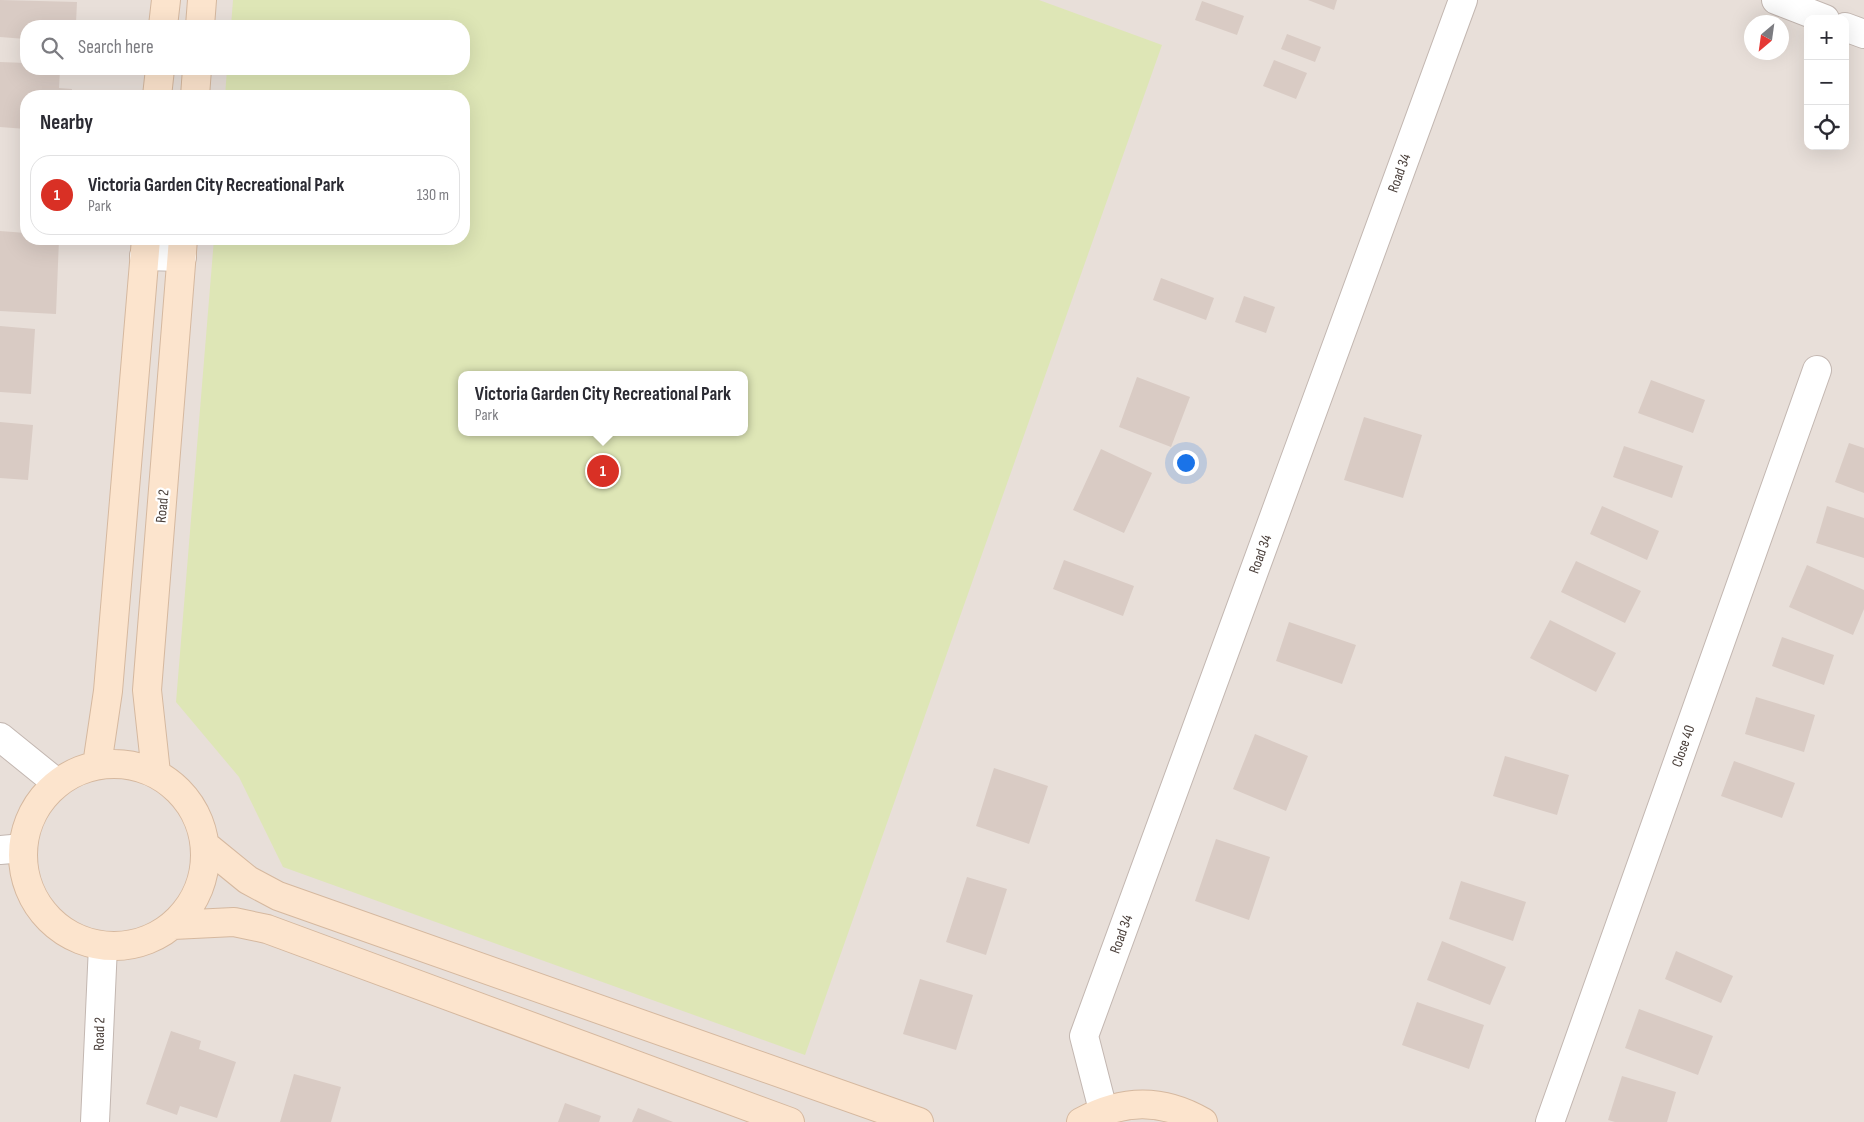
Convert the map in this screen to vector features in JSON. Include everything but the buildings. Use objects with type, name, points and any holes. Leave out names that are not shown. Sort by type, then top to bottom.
[{"type":"street","points":[[164,20],[166,0]]},
{"type":"street","points":[[200,20],[202,0]]},
{"type":"street","name":"Road 34","points":[[1092,1116],[1084,1036],[1463,0]]},
{"type":"street","points":[[1776,0],[1815,15]]},
{"type":"street","points":[[1849,28],[1864,34]]},
{"type":"street","points":[[158,90],[160,75]]},
{"type":"street","points":[[195,90],[197,75]]},
{"type":"street","points":[[97,765],[108,691],[145,247],[183,248]]},
{"type":"street","name":"Road 2","points":[[156,773],[147,690],[183,248]]},
{"type":"street","name":"Close 40","points":[[1550,1122],[1816,370]]},
{"type":"street","points":[[0,737],[57,783]]},
{"type":"street","points":[[127,764],[156,773],[180,791],[197,816],[205,844],[204,874],[193,903],[173,926],[146,940],[103,946],[87,942],[59,928],[38,906],[11,849],[45,793],[69,775],[97,765],[127,764]]},
{"type":"street","points":[[205,844],[248,880],[278,896],[919,1122]]},
{"type":"street","points":[[173,926],[234,922],[266,930],[790,1122]]},
{"type":"street","name":"Road 2","points":[[95,1122],[103,946]]},
{"type":"street","points":[[1092,1116],[1144,1103],[1185,1111],[1203,1122]]},
{"type":"shaded area","points":[[0,0],[1864,0],[1864,1122],[0,1122]]},
{"type":"green space","points":[[233,0],[1039,0],[1162,45],[805,1055],[283,867],[239,777],[176,702],[214,245],[470,245],[470,90],[225,90],[227,75],[470,75],[470,20],[231,20]]},
{"type":"place","name":"Victoria Garden City Recreational Park","points":[[603,471]]}]
